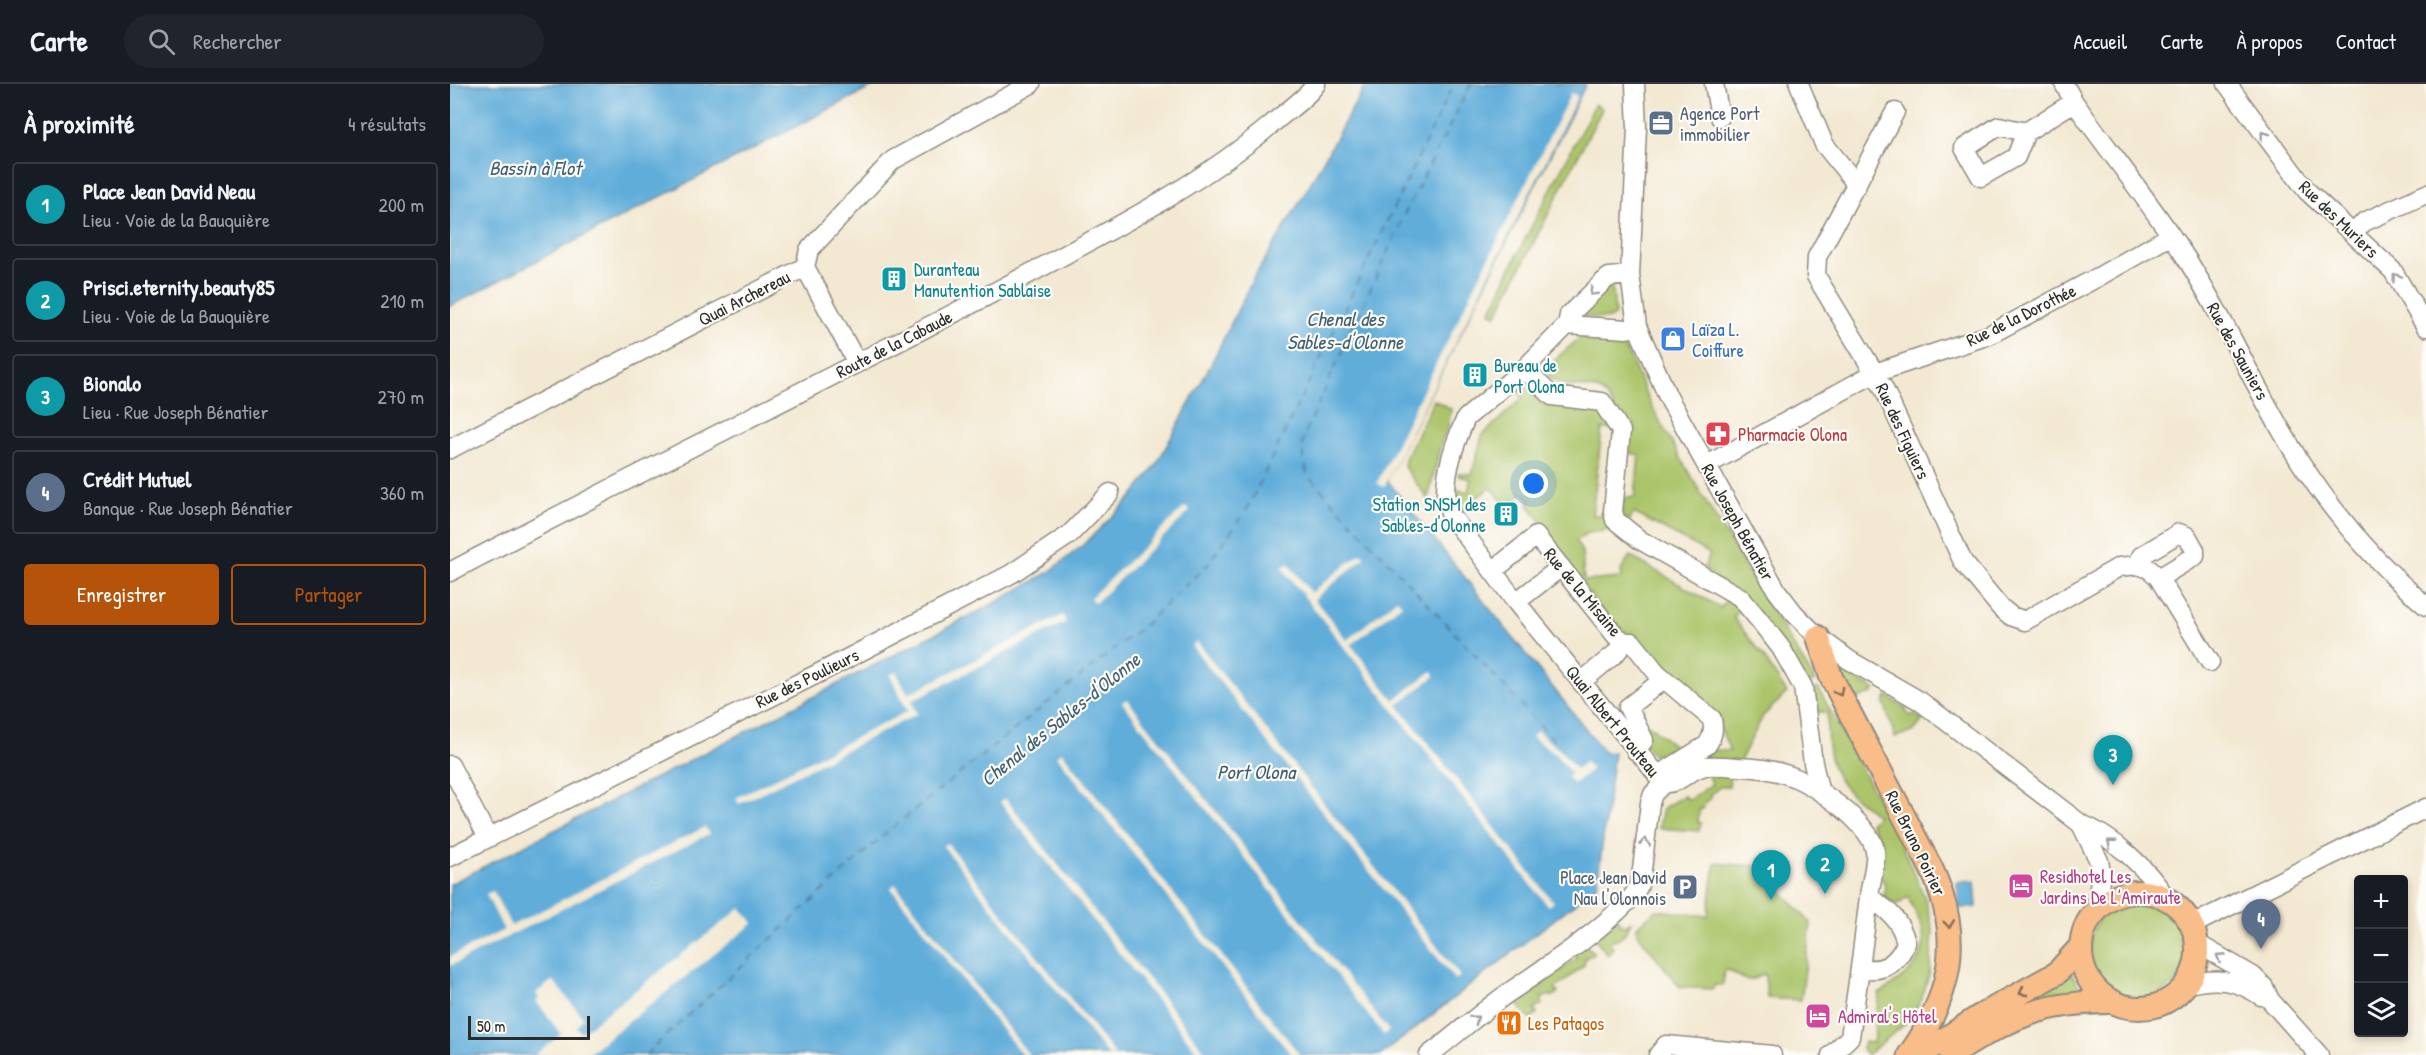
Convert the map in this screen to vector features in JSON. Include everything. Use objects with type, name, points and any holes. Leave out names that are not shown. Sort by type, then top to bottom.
[{"type":"main road","name":"Rue Bruno Poirier","points":[[1818,638],[1831,677],[1931,868],[1940,887],[1948,915],[1951,949],[1946,986],[1938,1006],[1909,1055]]},
{"type":"main road","points":[[1951,1055],[1984,1034],[2039,1009],[2067,1003],[2114,1002],[2138,1008],[2156,1005],[2174,997],[2186,985],[2193,972],[2195,934],[2185,914],[2166,898],[2145,892],[2124,894],[2096,909],[2084,932],[2081,946],[2082,961],[2087,975],[2096,988],[2114,1002]]},
{"type":"main road","points":[[1920,1055],[1980,1016],[2057,973],[2081,946]]},
{"type":"street","name":"Quai Archereau","points":[[450,449],[805,267],[809,249],[893,160],[1031,84]]},
{"type":"street","name":"Route de la Cabaude","points":[[450,572],[645,469],[857,363],[1150,210],[1204,177],[1244,148],[1312,90],[1316,84]]},
{"type":"street","name":"Rue Joseph Bénatier","points":[[1635,84],[1637,128],[1630,274],[1637,326],[1668,397],[1777,591],[1818,638],[1849,660],[1920,701],[2081,824],[2102,835],[2152,876],[2166,898]]},
{"type":"street","points":[[1714,84],[1720,117]]},
{"type":"street","name":"Rue des Sauniers","points":[[2064,84],[2074,102],[2188,261],[2300,461],[2326,500],[2367,549],[2426,606]]},
{"type":"street","name":"Rue des Muriers","points":[[2227,84],[2307,192],[2393,271],[2424,319]]},
{"type":"street","points":[[1802,91],[1824,144],[1857,185]]},
{"type":"street","points":[[2026,132],[2074,102]]},
{"type":"street","name":"Rue des Figuiers","points":[[1895,112],[1817,257],[1816,276],[1875,373],[1963,562],[2000,608],[2011,616],[2025,621],[2119,567],[2138,564],[2141,556],[2180,533],[2187,536],[2196,550],[2195,556],[2158,578]]},
{"type":"street","points":[[2354,234],[2364,222],[2426,194]]},
{"type":"street","name":"Rue de la Dorothée","points":[[1707,465],[1875,373],[1989,335],[2170,236]]},
{"type":"street","points":[[805,267],[857,363]]},
{"type":"street","points":[[1630,274],[1609,277],[1602,283],[1569,315],[1567,325],[1524,369],[1552,396],[1602,402],[1612,415],[1621,431],[1613,511],[1618,524],[1655,549],[1740,597],[1781,648],[1805,691],[1813,763],[1819,789]]},
{"type":"street","points":[[1567,325],[1627,329],[1637,326]]},
{"type":"street","name":"Quai Albert Prouteau","points":[[1429,1055],[1507,994],[1535,976],[1631,898],[1641,878],[1650,803],[1660,779],[1516,602],[1452,517],[1445,499],[1445,487],[1466,418],[1524,369]]},
{"type":"street","name":"Rue des Poulieurs","points":[[450,857],[841,662],[1011,574],[1068,535],[1110,493]]},
{"type":"street","name":"Rue de la Misaine","points":[[1494,570],[1536,536],[1616,636],[1625,642],[1632,642],[1664,679],[1712,719],[1714,729],[1712,739],[1707,745],[1660,779]]},
{"type":"street","points":[[2138,564],[2149,569],[2158,578],[2210,662]]},
{"type":"street","points":[[1516,602],[1561,567]]},
{"type":"street","points":[[1581,682],[1615,654],[1625,642]]},
{"type":"street","points":[[1636,751],[1644,740],[1628,707],[1664,679]]},
{"type":"street","points":[[450,765],[488,838]]},
{"type":"street","points":[[1660,779],[1670,783],[1699,767],[1708,766],[1757,767],[1793,775],[1819,789],[1864,829],[1875,851],[1850,1037],[1831,1055]]},
{"type":"street","points":[[2319,1055],[2270,1000],[2264,987],[2253,976],[2195,934],[2426,808]]},
{"type":"street","name":"Rue Joseph Bénatier","points":[[2081,824],[2099,861],[2101,873],[2096,909]]},
{"type":"street","points":[[1860,968],[1880,969],[1890,965],[1901,954],[1906,943],[1898,921],[1869,897]]},
{"type":"street","points":[[2186,985],[2225,980],[2250,988],[2270,1000]]},
{"type":"street","points":[[1658,1055],[1666,1045],[1742,1054],[1772,1055]]},
{"type":"green space","points":[[1595,104],[1602,109],[1496,316],[1490,312]]},
{"type":"green space","points":[[1609,286],[1613,291],[1615,315],[1609,319],[1578,316]]},
{"type":"green space","points":[[1581,337],[1618,341],[1622,345],[1651,405],[1690,475],[1815,681],[1809,684],[1704,567],[1710,554],[1634,513],[1629,521],[1622,517],[1623,498],[1635,497],[1639,455],[1627,452],[1617,417],[1608,398],[1594,389],[1561,384],[1548,375],[1549,367],[1552,369],[1557,363],[1554,360]]},
{"type":"green space","points":[[1524,385],[1543,404],[1599,410],[1615,429],[1602,429],[1592,515],[1603,515],[1612,530],[1587,533],[1576,541],[1582,552],[1584,581],[1622,578],[1621,571],[1630,556],[1721,608],[1728,597],[1742,608],[1733,617],[1763,656],[1787,693],[1763,716],[1739,763],[1697,762],[1712,750],[1730,751],[1715,715],[1619,633],[1546,536],[1549,531],[1528,505],[1531,502],[1523,493],[1506,506],[1491,487],[1461,510],[1457,505],[1454,489],[1468,492],[1471,479],[1459,476],[1458,473],[1472,474],[1482,436],[1523,397],[1515,389],[1517,386]]},
{"type":"green space","points":[[1434,400],[1451,409],[1428,499],[1404,467],[1405,459]]},
{"type":"green space","points":[[1845,673],[1875,689],[1872,694],[1851,701],[1839,679]]},
{"type":"green space","points":[[1816,688],[1819,689],[1898,837],[1925,898],[1933,930],[1930,972],[1921,1001],[1905,1024],[1867,1055],[1862,1049],[1864,1042],[1873,1043],[1879,994],[1904,976],[1917,962],[1923,943],[1923,932],[1908,897],[1897,905],[1884,897],[1885,885],[1879,874],[1881,841],[1870,823],[1877,816],[1852,795],[1837,777],[1828,746],[1827,712],[1813,712],[1812,694]]},
{"type":"green space","points":[[1887,696],[1907,709],[1905,711],[1911,716],[1914,714],[1923,720],[1913,732],[1895,737],[1884,702]]},
{"type":"green space","points":[[1625,711],[1639,717],[1684,754],[1665,770],[1621,715]]},
{"type":"green space","points":[[1730,770],[1729,787],[1720,787],[1709,795],[1711,798],[1704,803],[1703,809],[1699,810],[1698,822],[1701,823],[1699,831],[1659,828],[1663,808],[1684,796],[1689,800],[1712,784],[1705,771]]},
{"type":"green space","points":[[1715,863],[1757,866],[1811,923],[1801,1000],[1767,998],[1765,975],[1748,980],[1727,970],[1724,972],[1723,985],[1714,985],[1713,989],[1680,987],[1637,933],[1637,926],[1657,910],[1708,916]]},
{"type":"green space","points":[[2139,900],[2149,901],[2166,908],[2180,922],[2187,939],[2187,959],[2180,976],[2166,990],[2149,997],[2139,998],[2129,997],[2112,990],[2098,976],[2091,959],[2090,949],[2091,939],[2098,922],[2112,908],[2129,901]]},
{"type":"green space","points":[[1618,920],[1623,926],[1633,921],[1619,938],[1610,941],[1613,948],[1608,955],[1594,937]]},
{"type":"green space","points":[[1585,944],[1594,953],[1585,958],[1584,965],[1555,989],[1558,992],[1552,997],[1550,995],[1542,998],[1542,1004],[1534,1010],[1537,1014],[1530,1019],[1513,998],[1517,995],[1522,1000],[1542,985],[1538,980],[1547,973],[1551,978],[1577,958],[1574,952]]},
{"type":"green space","points":[[2072,973],[2084,996],[2031,1007],[2026,996]]},
{"type":"water","name":"Bassin à Flot","points":[[450,84],[878,84],[450,306]]},
{"type":"water","name":"Port Olona","points":[[1366,84],[1586,84],[1387,480],[1605,753],[1614,752],[1597,886],[1381,1055],[450,1055],[450,884],[993,604],[1048,573],[1082,546],[1132,497],[1155,467],[1211,364],[1253,279],[1301,200]]},
{"type":"water","points":[[1975,881],[1977,907],[1959,908],[1957,882]]},
{"type":"pier","points":[[1571,93],[1578,96],[1384,487],[1377,483]]},
{"type":"pier","points":[[1185,507],[1190,511],[1095,603],[1090,598]]},
{"type":"pier","points":[[1361,553],[1365,557],[1314,599],[1347,640],[1397,599],[1402,604],[1351,645],[1394,700],[1432,671],[1434,673],[1435,676],[1398,705],[1553,902],[1548,906],[1282,568],[1288,563],[1311,593]]},
{"type":"pier","points":[[1063,615],[1066,622],[911,701],[917,714],[739,804],[736,798],[908,711],[890,675],[896,672],[908,694]]},
{"type":"pier","points":[[1197,642],[1460,976],[1455,980],[1192,646]]},
{"type":"pier","points":[[1127,699],[1389,1031],[1384,1035],[1122,702]]},
{"type":"pier","points":[[1537,731],[1561,751],[1576,769],[1585,762],[1592,769],[1573,784],[1567,777],[1571,773],[1556,755],[1532,737]]},
{"type":"pier","points":[[1062,752],[1300,1055],[1292,1055],[1057,756]]},
{"type":"pier","points":[[1005,798],[1208,1055],[1200,1055],[1000,802]]},
{"type":"pier","points":[[705,827],[709,834],[450,966],[450,957],[504,930],[486,894],[493,891],[511,926]]},
{"type":"pier","points":[[947,843],[1115,1055],[1108,1055],[943,846]]},
{"type":"pier","points":[[895,884],[1029,1055],[1022,1055],[891,888]]},
{"type":"pier","points":[[741,908],[754,923],[586,1055],[535,1055],[561,1034],[536,1001],[539,999],[536,993],[553,980],[583,1018],[576,1027],[581,1033]]},
{"type":"ferry route","points":[[645,1055],[886,833],[1143,626],[1207,565],[1247,509],[1454,84]]},
{"type":"ferry route","points":[[1471,84],[1405,213],[1306,431],[1302,445],[1307,474],[1553,739],[1554,745]]},
{"type":"place","name":"Agence Port immobilier","points":[[1661,123]]},
{"type":"place","name":"Duranteau Manutention Sablaise","points":[[894,279]]},
{"type":"place","name":"Laïza L. Coiffure","points":[[1673,339]]},
{"type":"place","name":"Bureau de Port Olona","points":[[1475,375]]},
{"type":"place","name":"Pharmacie Olona","points":[[1718,434]]},
{"type":"place","name":"Station SNSM des Sables-d'Olonne","points":[[1506,514]]},
{"type":"place","name":"Bionalo","points":[[2113,785]]},
{"type":"place","name":"Residhotel Les Jardins De L’Amiraute","points":[[2021,886]]},
{"type":"place","name":"Place Jean David Nau l'Olonnois","points":[[1685,887]]},
{"type":"place","name":"Prisci.eternity.beauty85","points":[[1825,894]]},
{"type":"place","name":"Place Jean David Neau","points":[[1771,900]]},
{"type":"place","name":"Crédit Mutuel","points":[[2261,949]]},
{"type":"place","name":"Admiral's Hôtel","points":[[1818,1016]]},
{"type":"place","name":"Les Patagos","points":[[1509,1023]]},
{"type":"water label","name":"Chenal des Sables-d'Olonne","points":[[1345,330]]},
{"type":"water label","name":"Chenal des Sables-d'Olonne","points":[[1060,719]]}]
